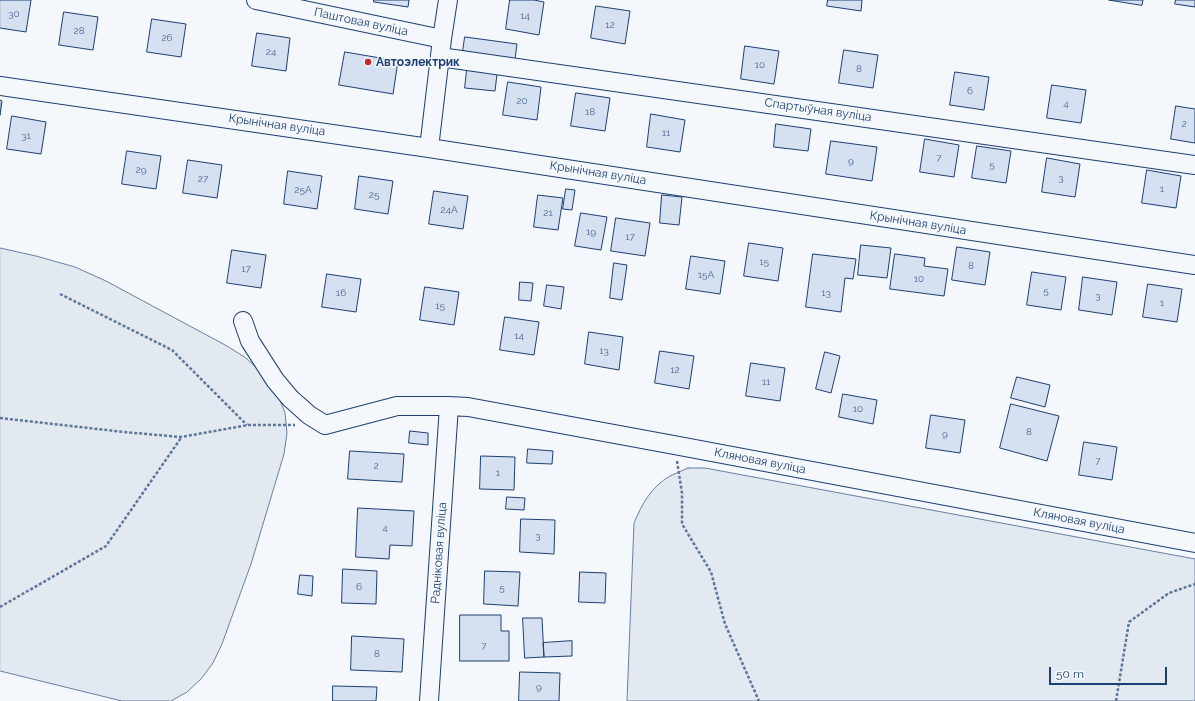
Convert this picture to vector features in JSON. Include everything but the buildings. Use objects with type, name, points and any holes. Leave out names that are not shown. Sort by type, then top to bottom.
[{"type":"street","name":"Паштовая вуліца","points":[[256,0],[442,39]]},
{"type":"street","points":[[429,148],[448,0]]},
{"type":"street","name":"Спартыўная вуліца","points":[[440,57],[1195,164]]},
{"type":"street","name":"Крынічная вуліца","points":[[0,86],[429,148],[1195,265]]},
{"type":"street","points":[[243,321],[250,341],[290,398],[309,415],[325,425]]},
{"type":"street","name":"Кляновая вуліца","points":[[325,425],[397,406],[468,407],[674,444],[1195,543]]},
{"type":"street","name":"Радніковая вуліца","points":[[428,701],[449,406]]},
{"type":"path","points":[[60,294],[172,350],[248,426]]},
{"type":"path","points":[[0,418],[181,437],[248,426],[325,425]]},
{"type":"path","points":[[0,607],[106,546],[181,437]]},
{"type":"path","points":[[674,444],[682,493],[682,524],[711,572],[726,624],[759,701]]},
{"type":"path","points":[[1116,701],[1129,622],[1168,593],[1195,584]]},
{"type":"shaded area","points":[[0,248],[75,267],[106,281],[227,346],[246,358],[263,374],[277,392],[285,413],[287,433],[284,454],[251,564],[222,644],[213,663],[201,679],[187,692],[171,701],[122,701],[0,671]]},
{"type":"shaded area","points":[[688,468],[705,468],[1195,559],[1195,701],[627,701],[634,523],[640,509],[657,485],[670,476]]},
{"type":"place","name":"Автоэлектрик","points":[[368,62]]}]
